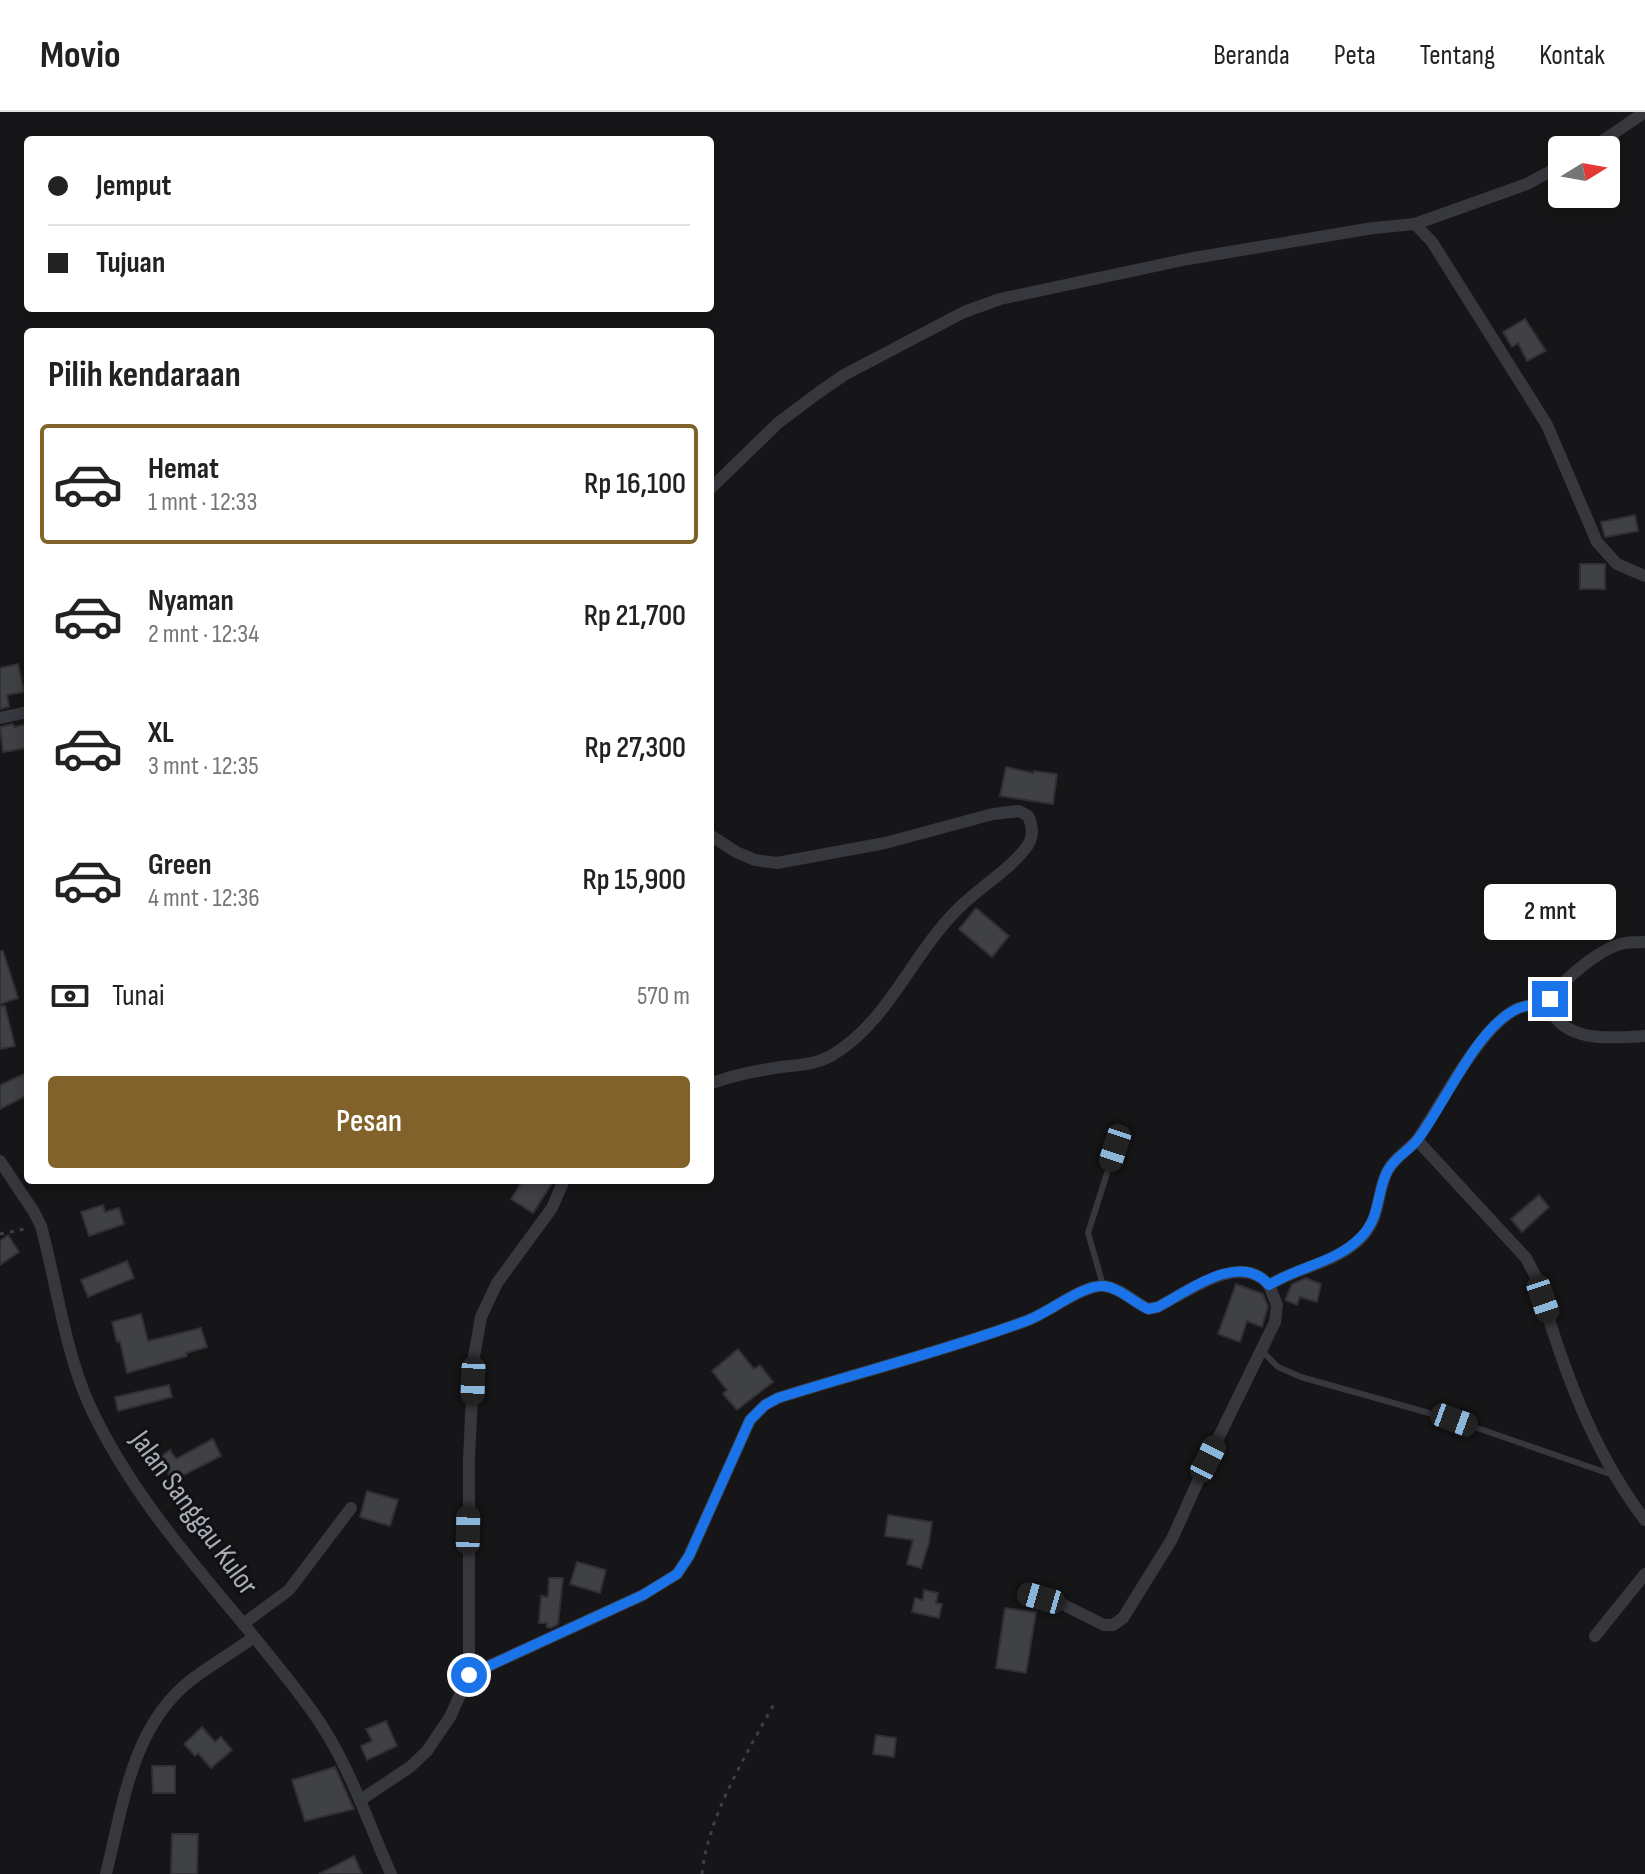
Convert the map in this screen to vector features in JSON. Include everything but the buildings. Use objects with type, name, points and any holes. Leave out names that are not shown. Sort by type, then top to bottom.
[{"type":"street","points":[[1610,136],[1645,112]]},
{"type":"street","points":[[714,485],[778,423],[844,375],[964,312],[988,303],[1188,259],[1373,228],[1415,224],[1527,184],[1548,173]]},
{"type":"street","points":[[1415,224],[1432,242],[1547,425],[1597,542],[1617,564],[1645,576]]},
{"type":"street","points":[[0,718],[24,713]]},
{"type":"street","points":[[714,838],[755,860],[777,863],[885,843],[993,814],[1019,811],[1028,816],[1032,824],[1027,846],[956,910],[915,961],[894,994],[859,1034],[835,1054],[810,1063],[740,1074],[714,1083]]},
{"type":"street","points":[[1645,942],[1617,945],[1594,959],[1553,994],[1549,1005],[1552,1014],[1575,1032],[1597,1037],[1645,1036]]},
{"type":"street","points":[[1269,1285],[1334,1257],[1360,1239],[1377,1214],[1387,1171],[1417,1140],[1495,1025],[1514,1010],[1531,1005],[1549,1005]]},
{"type":"street","points":[[1417,1140],[1526,1258],[1536,1277],[1583,1412],[1613,1475],[1645,1520]]},
{"type":"street","name":"Jalan Sanggau Kulor","points":[[0,1161],[41,1226],[87,1399],[133,1485],[183,1553],[312,1711],[341,1757],[362,1799],[391,1874]]},
{"type":"street","points":[[362,1799],[410,1767],[427,1751],[450,1717],[469,1675],[469,1458],[474,1357],[481,1317],[497,1283],[552,1208],[562,1184]]},
{"type":"street","points":[[469,1675],[643,1595],[677,1574],[689,1556],[750,1420],[765,1405],[778,1398],[992,1334],[1035,1318],[1078,1293],[1104,1286],[1148,1309],[1227,1273],[1238,1271],[1263,1277],[1275,1298],[1276,1313],[1262,1351],[1172,1539],[1123,1618],[1113,1625],[1104,1625],[1060,1603],[1023,1593]]},
{"type":"street","points":[[243,1624],[289,1590],[351,1508]]},
{"type":"street","points":[[1595,1636],[1645,1574]]},
{"type":"street","points":[[106,1874],[125,1791],[141,1743],[162,1709],[190,1681],[253,1638]]},
{"type":"lane","points":[[1104,1286],[1099,1265],[1089,1245],[1088,1233],[1115,1148]]},
{"type":"lane","points":[[1262,1351],[1278,1367],[1301,1377],[1454,1420],[1613,1475]]},
{"type":"path","points":[[0,1234],[41,1226]]},
{"type":"path","points":[[702,1874],[710,1840],[735,1774],[774,1704]]},
{"type":"route","points":[[469,1675],[603,1615],[677,1574],[689,1556],[750,1420],[765,1405],[778,1398],[992,1334],[1035,1318],[1091,1288],[1104,1286],[1148,1309],[1227,1273],[1252,1273],[1263,1277],[1269,1285],[1334,1257],[1360,1239],[1370,1227],[1377,1214],[1387,1171],[1417,1140],[1482,1040],[1514,1010],[1531,1005],[1549,1005],[1550,999]]}]
